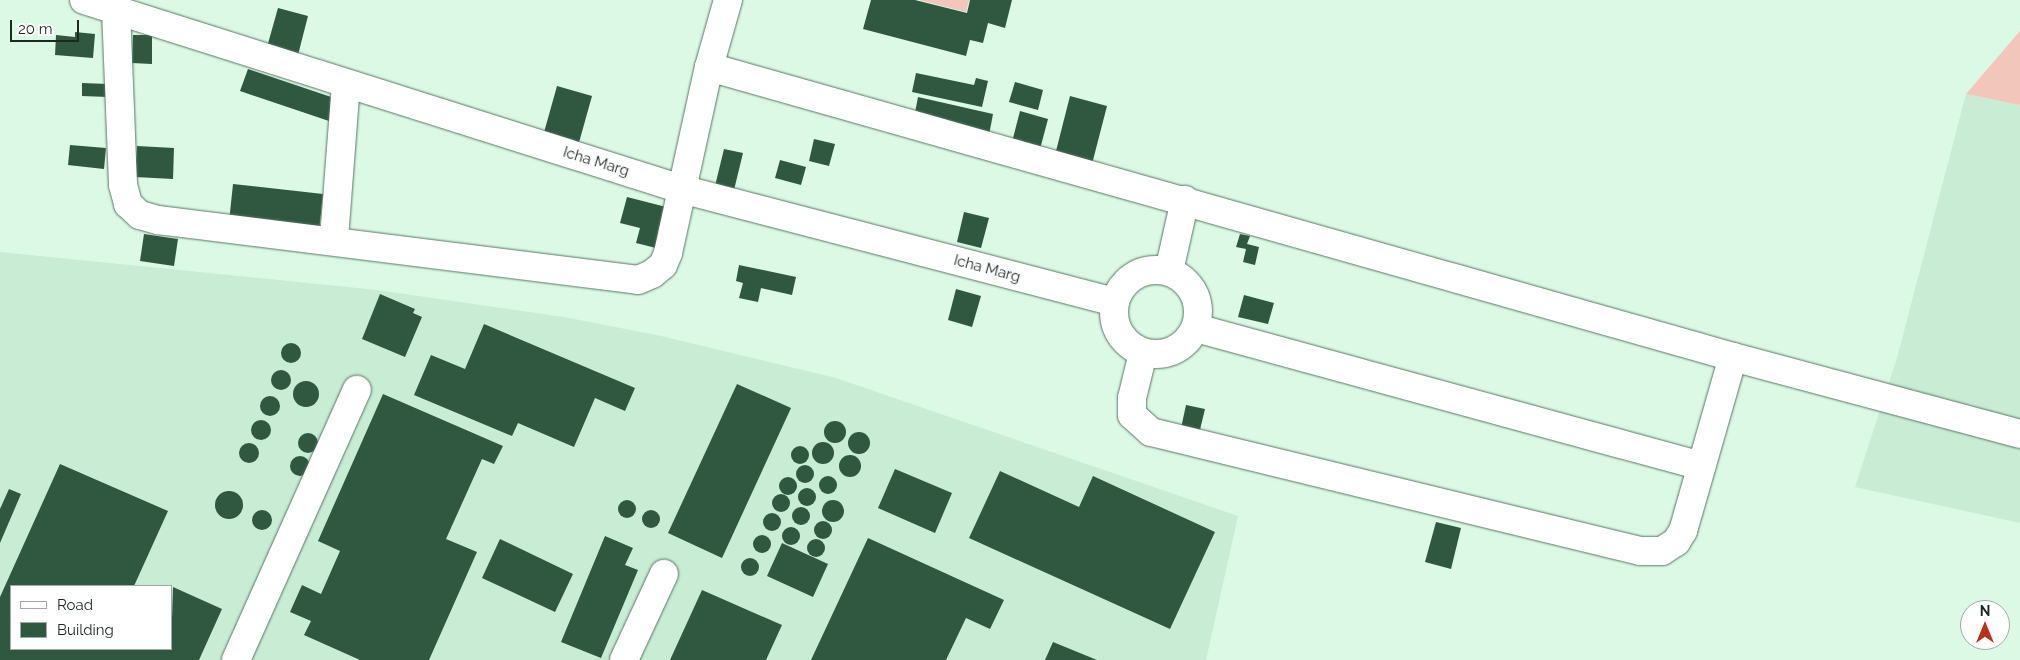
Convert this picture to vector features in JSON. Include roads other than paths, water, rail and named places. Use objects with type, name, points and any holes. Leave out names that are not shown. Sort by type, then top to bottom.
[{"type":"street","name":"Icha Marg","points":[[84,0],[681,189],[1115,302]]},
{"type":"street","points":[[116,10],[123,185],[128,204],[140,214],[158,220],[334,239],[638,280],[652,274],[663,265],[668,253],[709,67],[728,0]]},
{"type":"street","points":[[709,67],[1185,200],[1733,357],[2020,434]]},
{"type":"street","points":[[334,239],[346,83]]},
{"type":"street","points":[[1169,271],[1185,200]]},
{"type":"street","points":[[1155,269],[1169,271],[1181,277],[1194,294],[1199,314],[1196,328],[1187,342],[1174,351],[1159,355],[1143,353],[1129,345],[1119,333],[1114,318],[1115,302],[1120,289],[1135,275],[1155,269]]},
{"type":"street","points":[[1196,328],[1701,466]]},
{"type":"street","points":[[1143,353],[1132,398],[1132,416],[1151,432],[1640,551],[1662,550],[1676,542],[1684,531],[1733,357]]},
{"type":"street","points":[[236,660],[357,390]]},
{"type":"street","points":[[624,660],[664,574]]}]
